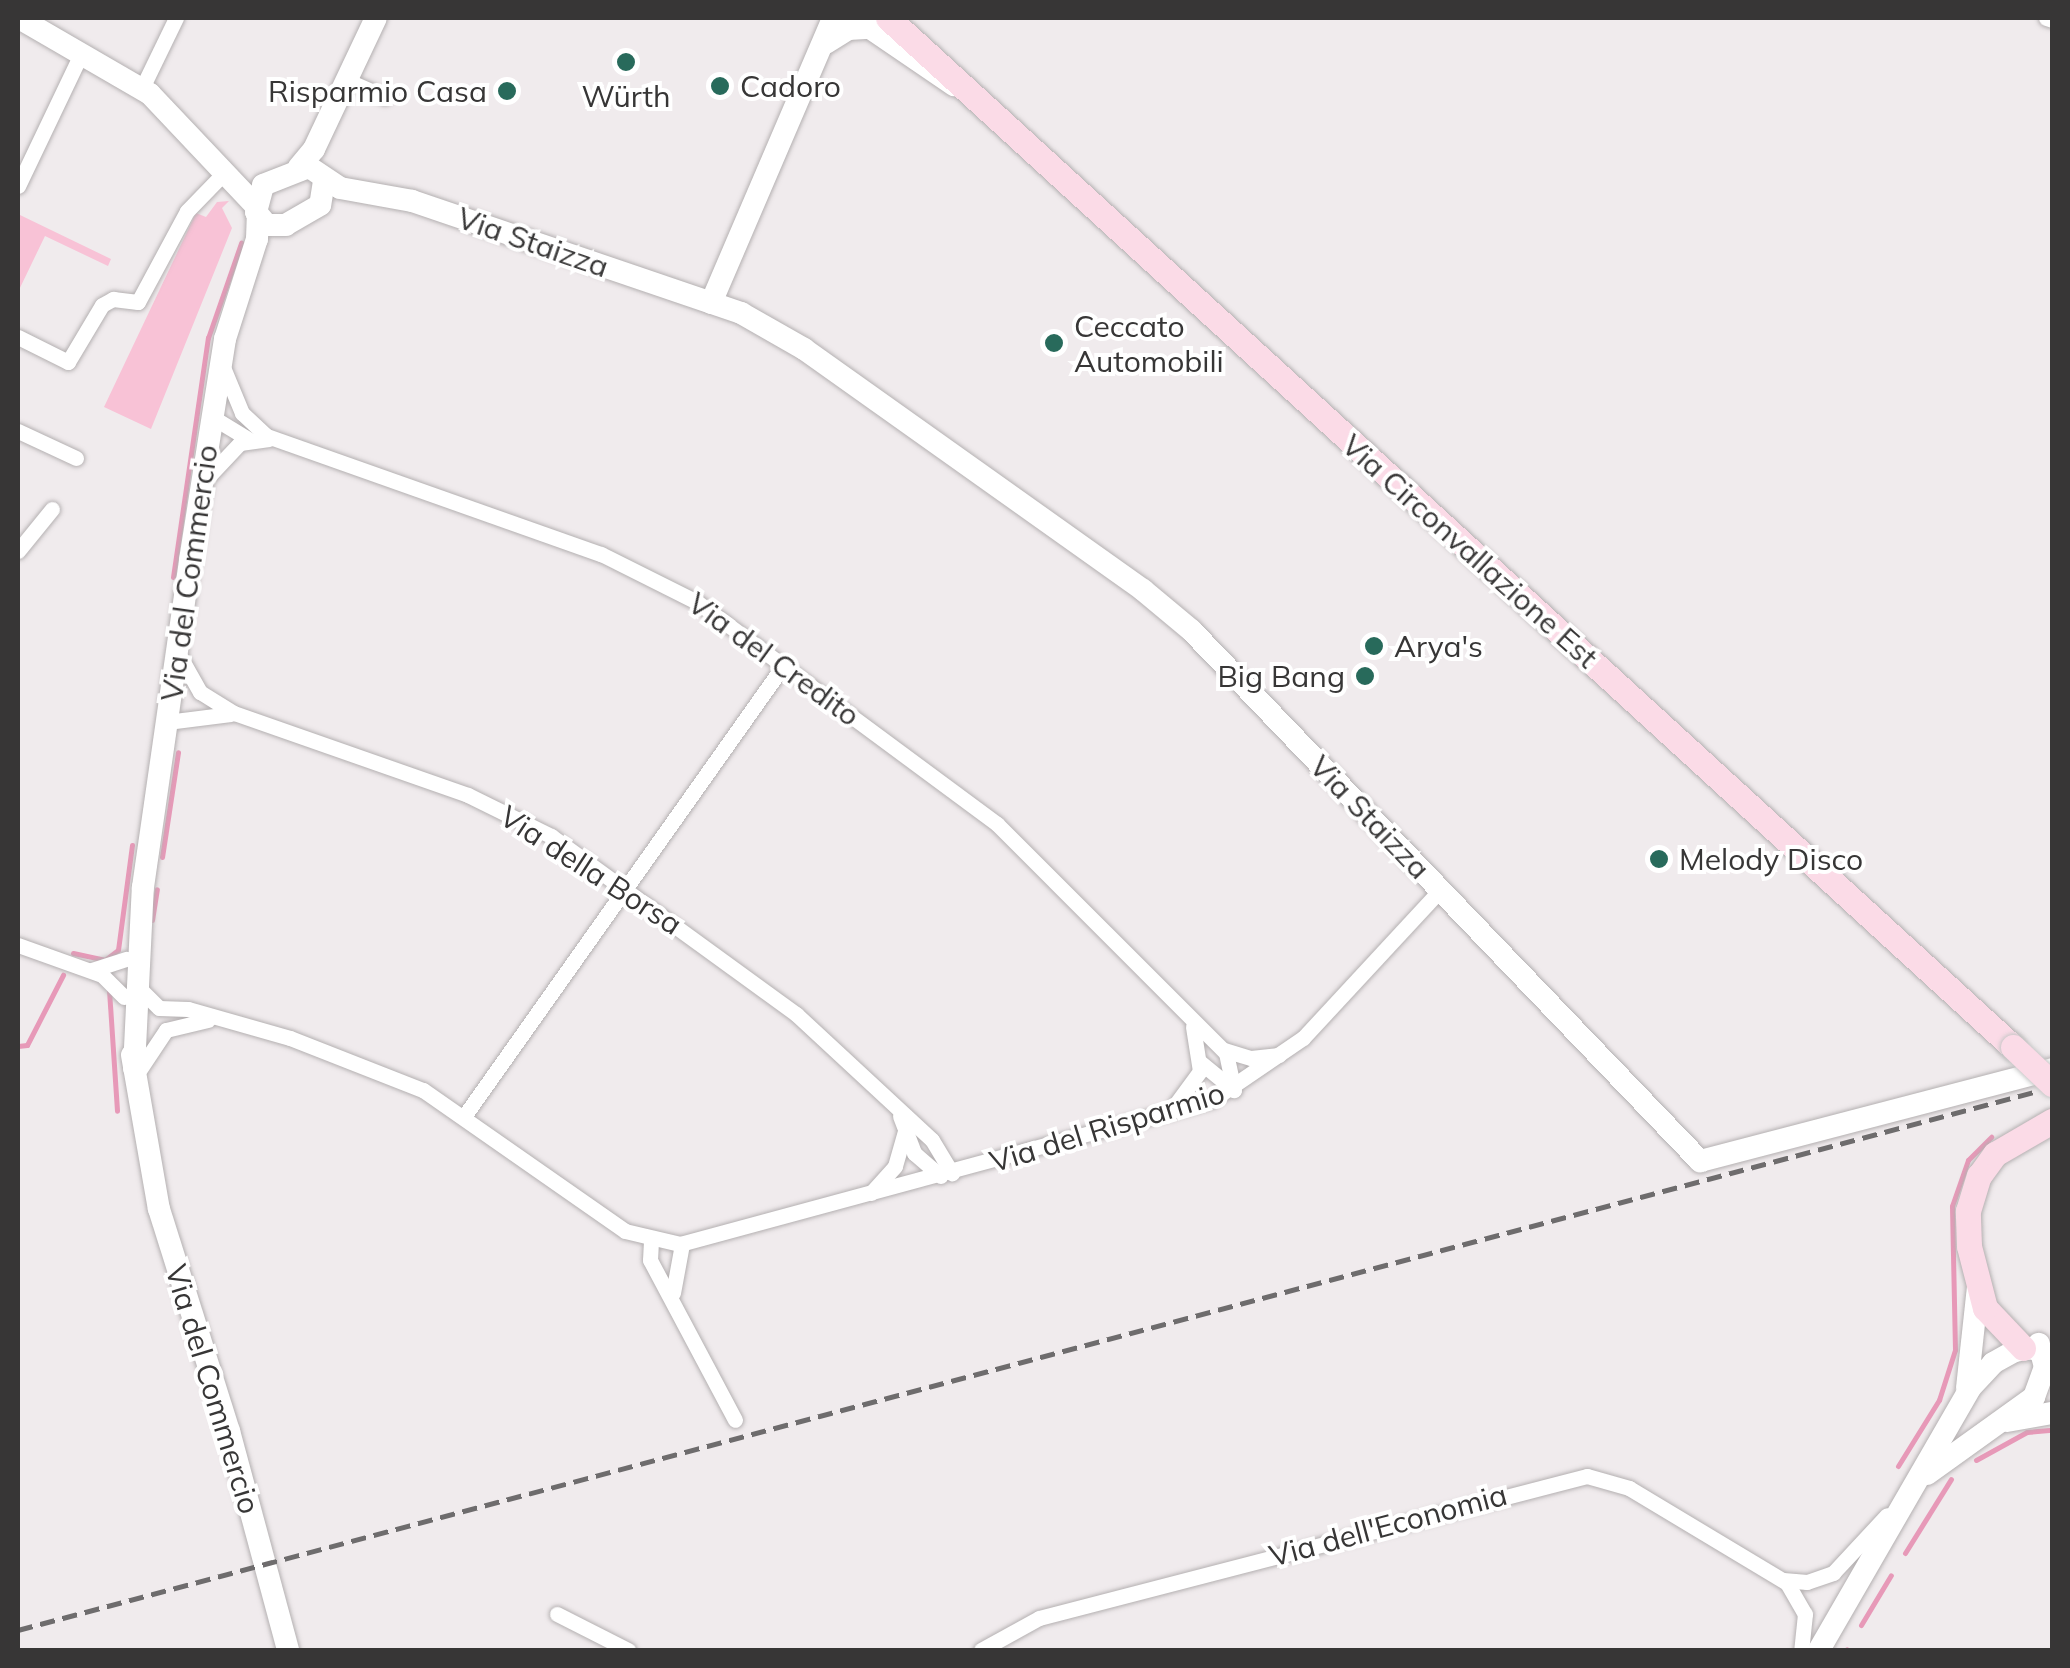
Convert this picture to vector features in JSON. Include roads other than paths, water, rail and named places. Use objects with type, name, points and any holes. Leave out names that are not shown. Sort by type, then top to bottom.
[{"type":"main road","name":"Via Circonvallazione Est","points":[[888,18],[2052,1084]]},
{"type":"main road","points":[[2043,1353],[1996,1310],[1977,1283],[1967,1227],[1978,1176],[2007,1144],[2052,1121]]},
{"type":"street","points":[[19,18],[142,88],[257,210],[283,226]]},
{"type":"street","points":[[142,88],[176,18]]},
{"type":"street","points":[[352,191],[320,205],[315,174],[322,132],[376,18]]},
{"type":"street","points":[[711,303],[826,43],[833,18]]},
{"type":"street","points":[[826,43],[848,29],[875,30],[928,72],[968,92]]},
{"type":"street","points":[[18,186],[82,52]]},
{"type":"street","points":[[348,81],[385,97]]},
{"type":"street","points":[[224,173],[246,181],[315,174]]},
{"type":"street","points":[[18,338],[68,362],[102,304],[114,298],[138,302],[187,210],[224,173]]},
{"type":"street","name":"Via Staizza","points":[[315,174],[352,191],[412,201],[711,303],[804,350],[1166,606],[1700,1161],[2052,1069]]},
{"type":"street","points":[[257,210],[262,187],[275,178]]},
{"type":"street","name":"Via del Commercio","points":[[250,263],[283,226],[320,205]]},
{"type":"street","name":"Via del Commercio","points":[[130,990],[221,358],[250,263],[257,210]]},
{"type":"street","name":"Via del Credito","points":[[221,358],[247,419],[273,439],[636,568],[696,602],[987,815],[1188,1020],[1222,1048]]},
{"type":"street","points":[[212,417],[247,419]]},
{"type":"street","points":[[201,491],[222,458],[250,440],[212,417]]},
{"type":"street","points":[[18,431],[76,458]]},
{"type":"street","name":"Via del Credito","points":[[250,440],[273,439]]},
{"type":"street","points":[[18,551],[52,509]]},
{"type":"street","name":"Via della Borsa","points":[[178,649],[188,678],[210,700],[239,715],[497,806],[625,889],[779,999],[932,1140],[946,1174]]},
{"type":"street","points":[[465,1115],[783,666]]},
{"type":"street","points":[[168,713],[188,697],[210,700]]},
{"type":"street","name":"Via della Borsa","points":[[168,713],[239,715]]},
{"type":"street","name":"Via del Commercio","points":[[143,887],[126,959],[135,1078],[158,1209],[229,1431],[288,1650]]},
{"type":"street","name":"Via del Risparmio","points":[[651,1241],[702,1241],[1166,1116],[1234,1090],[1287,1052],[1440,890]]},
{"type":"street","points":[[18,946],[88,970],[160,1008],[222,1020],[314,1046],[423,1090],[465,1115],[618,1226],[651,1241],[650,1260],[735,1420]]},
{"type":"street","points":[[88,970],[117,967],[126,959]]},
{"type":"street","points":[[135,1078],[145,1054],[161,1034],[186,1022],[222,1020]]},
{"type":"street","name":"Via del Credito","points":[[1188,1020],[1200,1062]]},
{"type":"street","points":[[1222,1048],[1251,1058],[1287,1052]]},
{"type":"street","points":[[1222,1048],[1234,1068],[1234,1090]]},
{"type":"street","points":[[1166,1116],[1192,1090],[1200,1062],[1234,1090]]},
{"type":"street","name":"Via della Borsa","points":[[895,1108],[918,1160],[946,1174]]},
{"type":"street","points":[[864,1198],[896,1166],[905,1131]]},
{"type":"street","points":[[673,1297],[682,1244]]},
{"type":"street","points":[[1964,1396],[1974,1352],[1977,1283]]},
{"type":"street","points":[[1783,1580],[1807,1582],[1833,1572],[1917,1485],[2034,1397],[2043,1353],[1992,1362],[1964,1396],[1917,1485],[1819,1650]]},
{"type":"street","points":[[1994,1425],[2052,1413]]},
{"type":"street","name":"Via dell'Economia","points":[[981,1650],[1039,1618],[1575,1477],[1629,1488],[1783,1580]]},
{"type":"street","points":[[1783,1580],[1804,1610],[1801,1650]]},
{"type":"street","points":[[557,1614],[628,1650]]},
{"type":"waterway","points":[[173,577],[208,338],[241,243]]},
{"type":"waterway","points":[[162,857],[178,752]]},
{"type":"waterway","points":[[73,953],[105,960],[118,950],[132,845]]},
{"type":"waterway","points":[[152,920],[157,889]]},
{"type":"waterway","points":[[18,1046],[27,1045],[63,975]]},
{"type":"waterway","points":[[109,990],[117,1111]]},
{"type":"waterway","points":[[1898,1466],[1939,1400],[1955,1350],[1952,1206],[1968,1160],[1991,1137]]},
{"type":"waterway","points":[[1976,1460],[2027,1432],[2052,1430]]},
{"type":"waterway","points":[[1905,1553],[1951,1479]]},
{"type":"waterway","points":[[1861,1625],[1891,1575]]},
{"type":"railway","points":[[18,1630],[2034,1092]]},
{"type":"place","name":"Würth","points":[[626,62]]},
{"type":"place","name":"Cadoro","points":[[720,86]]},
{"type":"place","name":"Risparmio Casa","points":[[507,91]]},
{"type":"place","name":"Ceccato Automobili","points":[[1054,343]]},
{"type":"place","name":"Arya's","points":[[1374,646]]},
{"type":"place","name":"Big Bang","points":[[1365,676]]},
{"type":"place","name":"Melody Disco","points":[[1659,859]]}]
